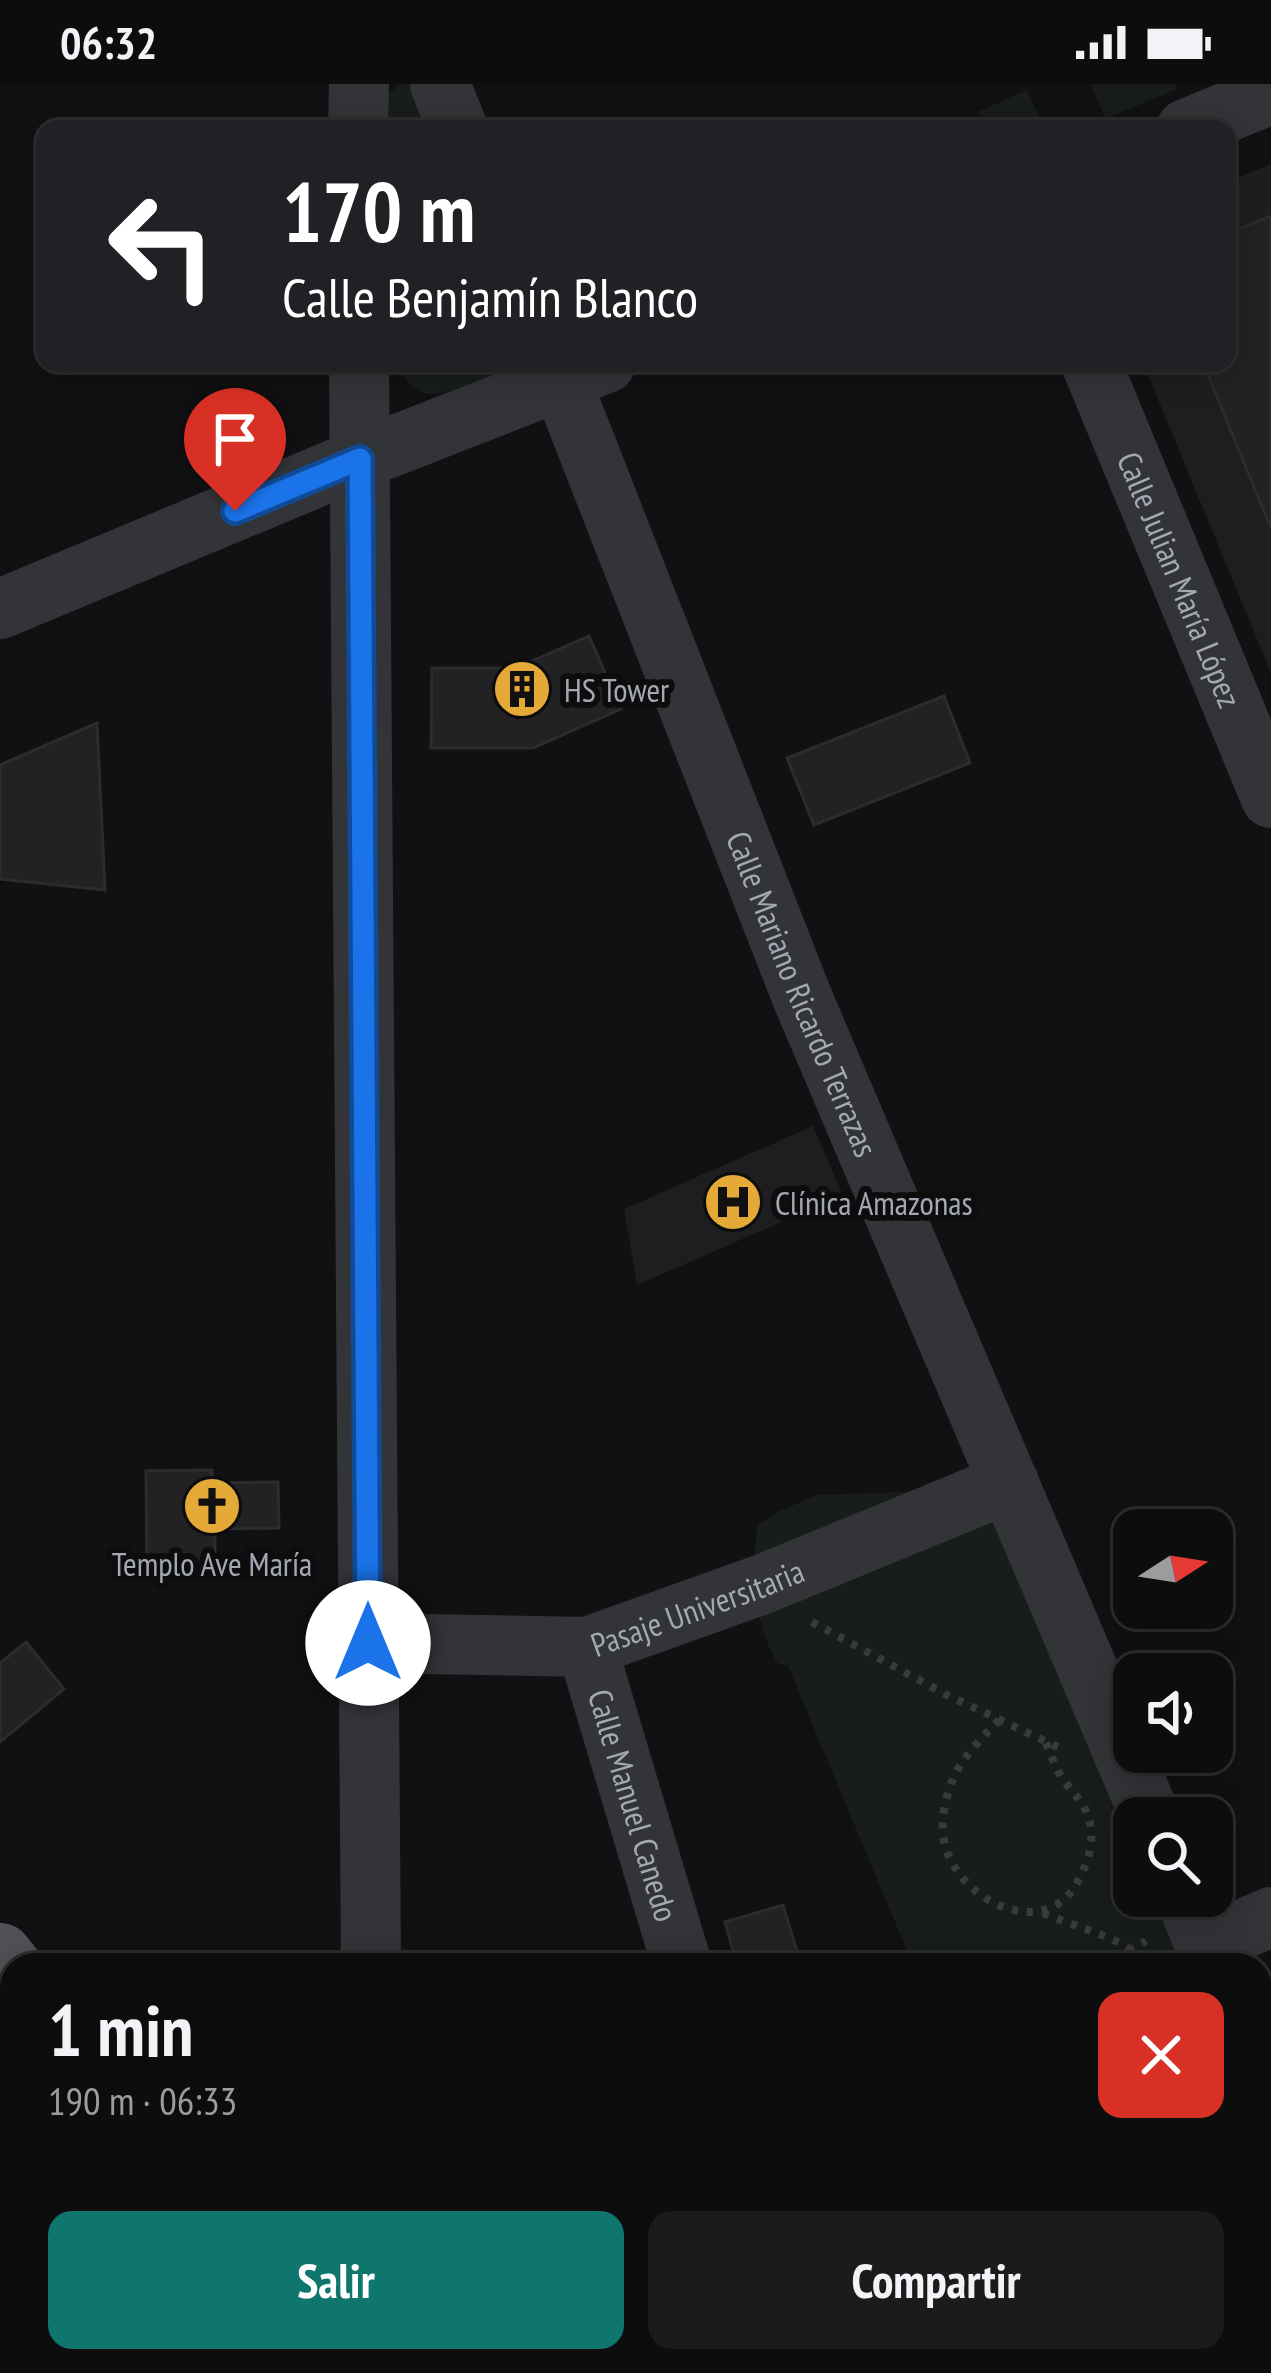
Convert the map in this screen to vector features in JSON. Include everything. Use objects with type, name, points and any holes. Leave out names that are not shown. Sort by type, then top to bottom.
[{"type":"street","points":[[358,120],[359,84]]},
{"type":"street","points":[[440,84],[454,120]]},
{"type":"street","points":[[1208,120],[1271,94]]},
{"type":"street","points":[[359,372],[371,1953]]},
{"type":"street","points":[[0,609],[567,372]]},
{"type":"street","name":"Calle Mariano Ricardo Terrazas","points":[[575,372],[802,997],[1142,1797]]},
{"type":"street","name":"Calle Julian María López","points":[[1095,372],[1271,797]]},
{"type":"street","name":"Pasaje Universitaria","points":[[368,1643],[587,1647],[763,1584],[1009,1483]]},
{"type":"street","name":"Calle Manuel Canedo","points":[[587,1647],[678,1953]]},
{"type":"street","points":[[1188,1936],[1271,1917]]},
{"type":"path","points":[[803,1618],[1082,1758]]},
{"type":"path","points":[[999,1720],[953,1778],[944,1840],[956,1870],[976,1890],[1025,1915],[1043,1913],[1071,1895],[1088,1861],[1091,1828],[1081,1796],[1063,1780],[1045,1741]]},
{"type":"path","points":[[1043,1913],[1103,1932],[1132,1950]]},
{"type":"path","points":[[1130,1953],[1188,1936]]},
{"type":"shaded area","points":[[399,84],[413,84],[431,120],[389,120],[388,95]]},
{"type":"shaded area","points":[[1091,84],[1175,84],[1177,89],[1105,119]]},
{"type":"shaded area","points":[[1027,90],[1041,120],[981,120],[978,112]]},
{"type":"shaded area","points":[[1271,164],[1271,673],[1147,372],[1236,372],[1236,178]]},
{"type":"shaded area","points":[[497,372],[468,386],[429,394],[403,375]]},
{"type":"shaded area","name":"Clínica Amazonas","points":[[813,1126],[843,1195],[637,1285],[624,1209]]},
{"type":"shaded area","points":[[935,1491],[996,1499],[1124,1797],[1113,1797],[1113,1917],[1182,1917],[1196,1953],[908,1953],[788,1666],[778,1664],[763,1632],[755,1580],[757,1526],[817,1495]]},
{"type":"building","points":[[1271,216],[1271,526],[1207,372],[1236,372],[1236,230]]},
{"type":"building","name":"HS Tower","points":[[589,636],[621,709],[533,748],[431,748],[432,668],[516,668]]},
{"type":"building","points":[[944,696],[970,763],[814,825],[787,758]]},
{"type":"building","points":[[97,723],[105,890],[0,879],[0,765]]},
{"type":"building","name":"Templo Ave María","points":[[212,1470],[212,1483],[278,1482],[279,1528],[215,1529],[215,1577],[147,1578],[146,1471]]},
{"type":"building","points":[[26,1642],[64,1689],[0,1742],[0,1663]]},
{"type":"building","points":[[783,1905],[797,1953],[734,1953],[725,1922]]},
{"type":"place","name":"HS Tower","points":[[522,689]]},
{"type":"place","name":"Clínica Amazonas","points":[[733,1202]]},
{"type":"place","name":"Templo Ave María","points":[[212,1506]]},
{"type":"route","points":[[235,511],[360,459],[368,1643]]}]
